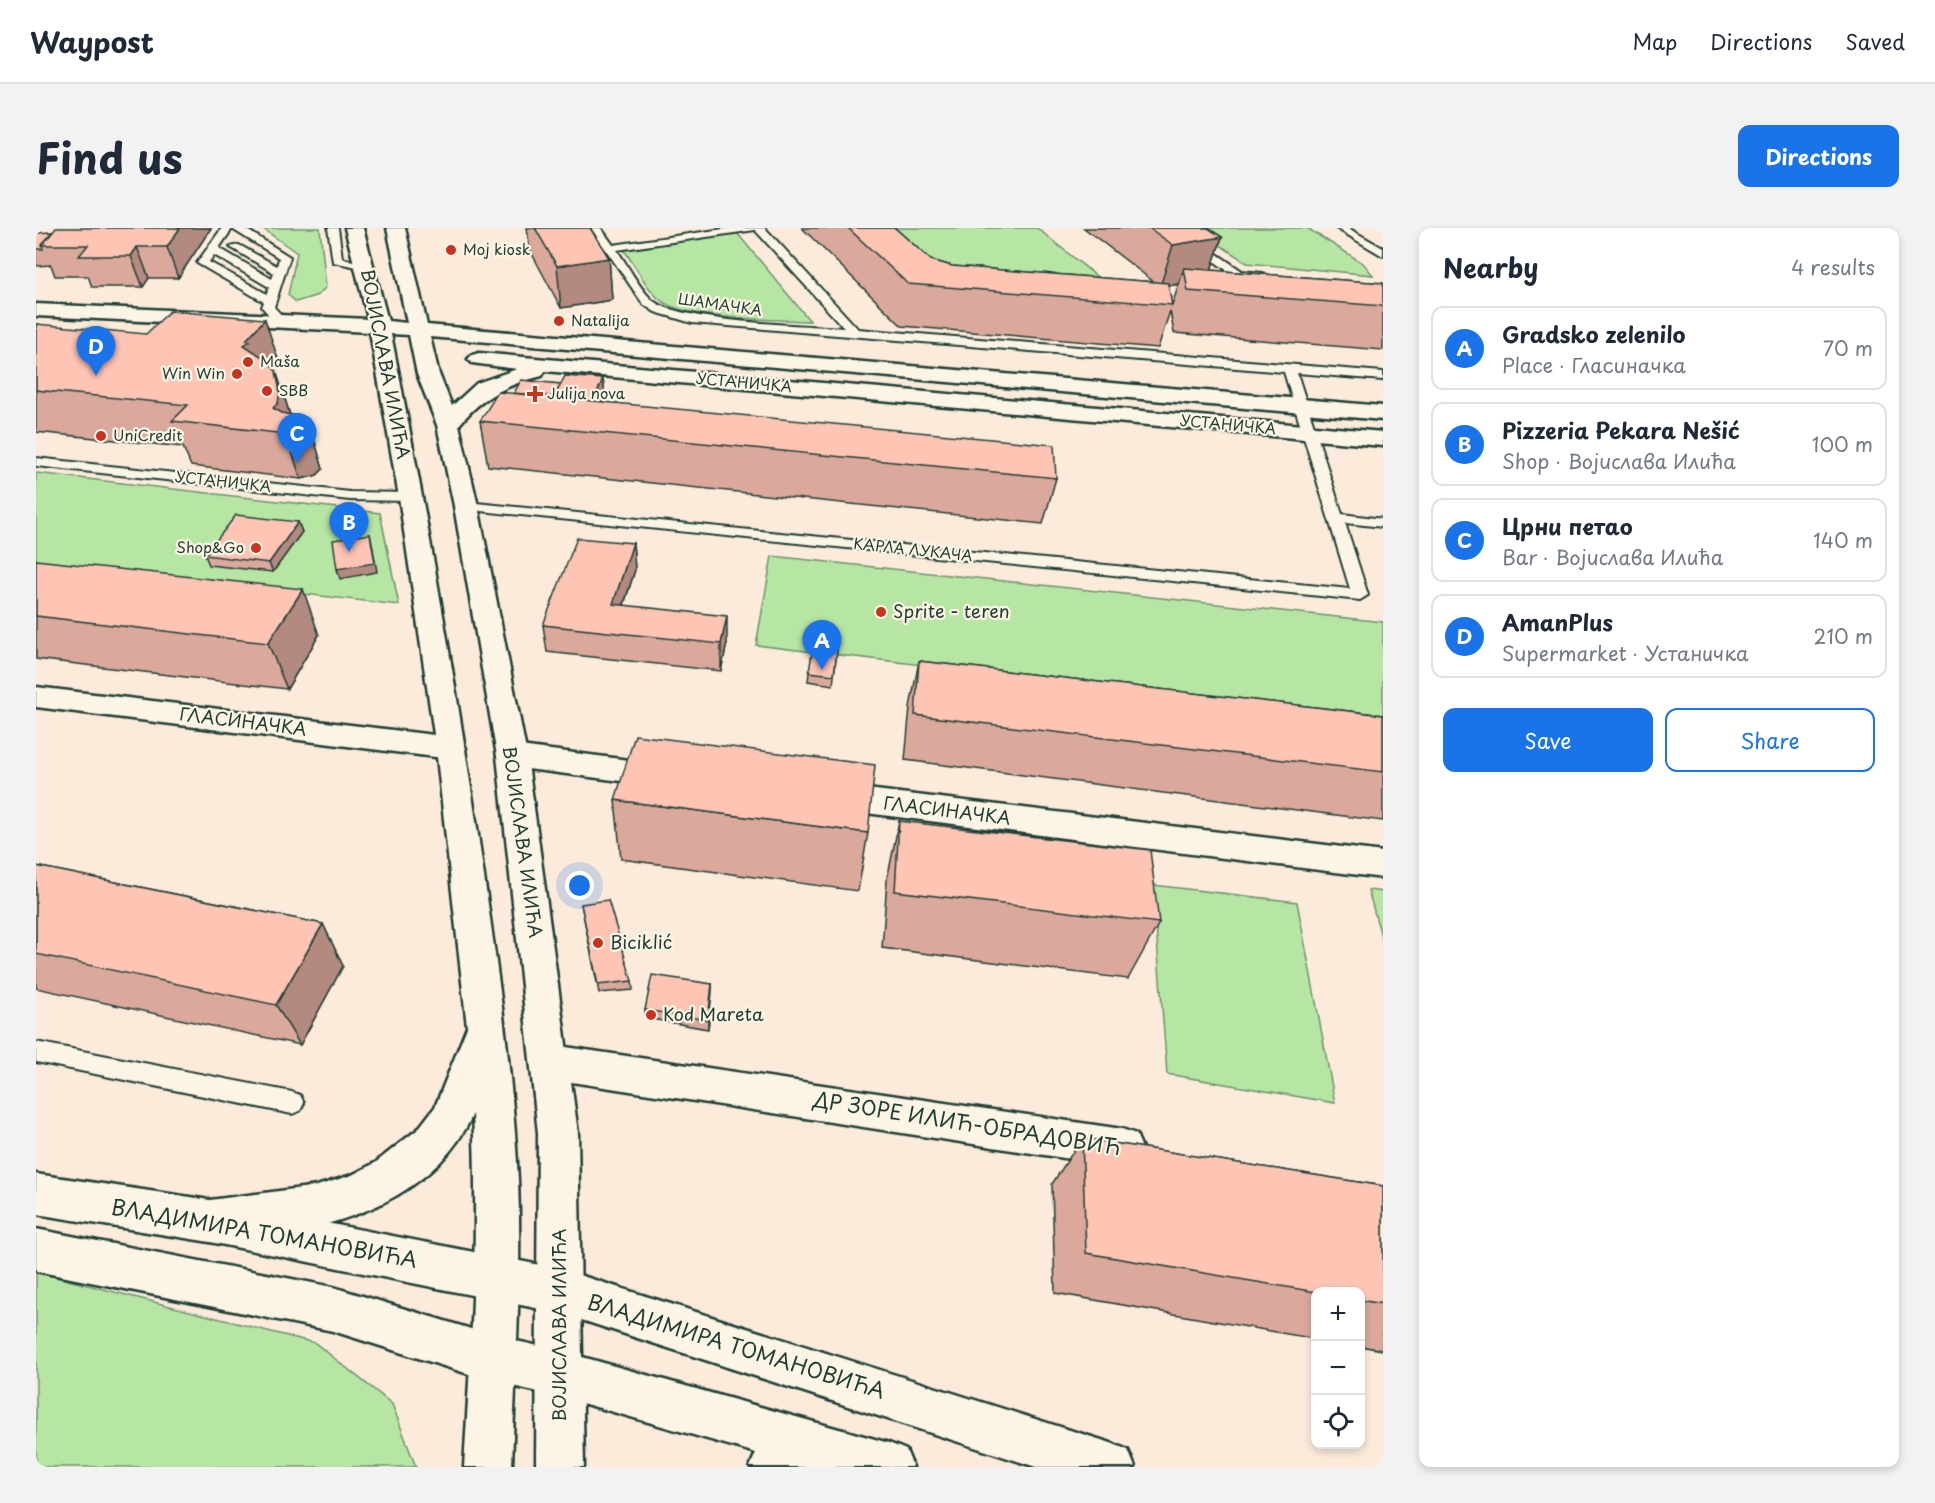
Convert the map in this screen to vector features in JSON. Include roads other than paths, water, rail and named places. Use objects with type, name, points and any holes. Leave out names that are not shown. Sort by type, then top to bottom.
[{"type":"main road","name":"ВОЈИСЛАВА ИЛИЋА","points":[[354,228],[368,273],[411,497],[451,748],[486,1025],[496,1180],[497,1277],[488,1467]]},
{"type":"main road","name":"ВОЈИСЛАВА ИЛИЋА","points":[[396,228],[421,332],[428,374],[448,425],[466,506],[512,756],[552,1062],[558,1133],[560,1467]]},
{"type":"main road","points":[[274,310],[325,313],[350,301],[368,273]]},
{"type":"main road","name":"УСТАНИЧКА","points":[[36,310],[105,316],[153,326],[312,342]]},
{"type":"main road","name":"УСТАНИЧКА","points":[[105,316],[274,310],[421,332],[1383,413]]},
{"type":"main road","name":"УСТАНИЧКА","points":[[359,346],[553,366],[1383,439]]},
{"type":"main road","points":[[448,425],[478,390],[498,380],[553,366]]},
{"type":"main road","name":"ГЛАСИНАЧКА","points":[[36,697],[451,748]]},
{"type":"main road","points":[[512,756],[697,780]]},
{"type":"main road","name":"ГЛАСИНАЧКА","points":[[802,793],[1383,865]]},
{"type":"main road","points":[[210,1221],[309,1211],[348,1199],[391,1179],[442,1132],[460,1099],[486,1025]]},
{"type":"main road","name":"ДР ЗОРЕ ИЛИЋ-ОБРАДОВИЋ","points":[[552,1062],[1158,1153]]},
{"type":"main road","name":"ВЛАДИМИРА ТОМАНОВИЋА","points":[[36,1194],[210,1221],[497,1277],[560,1292],[1111,1467]]},
{"type":"main road","points":[[36,1250],[333,1309],[494,1359],[561,1374],[890,1467]]},
{"type":"main road","points":[[774,1467],[845,1454]]},
{"type":"lane","points":[[227,228],[203,263],[274,310]]},
{"type":"lane","points":[[236,228],[285,257],[275,286],[274,310]]},
{"type":"lane","points":[[333,228],[337,260],[368,273]]},
{"type":"lane","name":"ШАМАЧКА","points":[[596,228],[647,302],[667,313],[718,322],[856,334]]},
{"type":"lane","points":[[611,248],[752,228]]},
{"type":"lane","points":[[759,228],[856,334],[1383,376]]},
{"type":"lane","points":[[1172,228],[1239,274],[1275,277]]},
{"type":"lane","points":[[1341,228],[1383,253]]},
{"type":"lane","points":[[220,239],[280,272]]},
{"type":"lane","points":[[212,249],[275,286]]},
{"type":"lane","points":[[1289,368],[1337,518],[1383,523]]},
{"type":"lane","name":"УСТАНИЧКА","points":[[36,462],[350,496],[411,497]]},
{"type":"lane","name":"КАРЛА ЛУКАЧА","points":[[466,506],[1360,595],[1337,518]]},
{"type":"lane","points":[[36,1052],[292,1103]]},
{"type":"place","name":"Moj kiosk","points":[[451,250]]},
{"type":"place","name":"Natalija","points":[[559,321]]},
{"type":"place","name":"Maša","points":[[248,362]]},
{"type":"place","name":"Win Win","points":[[237,374]]},
{"type":"place","name":"AmanPlus","points":[[96,376]]},
{"type":"place","name":"SBB","points":[[267,391]]},
{"type":"place","name":"Julija nova","points":[[535,394]]},
{"type":"place","name":"UniCredit","points":[[101,436]]},
{"type":"place","name":"Црни петао","points":[[297,463]]},
{"type":"place","name":"Shop&Go","points":[[256,548]]},
{"type":"place","name":"Pizzeria Pekara Nešić","points":[[349,552]]},
{"type":"place","name":"Sprite - teren","points":[[881,612]]},
{"type":"place","name":"Gradsko zelenilo","points":[[822,670]]},
{"type":"place","name":"Biciklić","points":[[598,943]]},
{"type":"place","name":"Kod Mareta","points":[[651,1015]]}]
